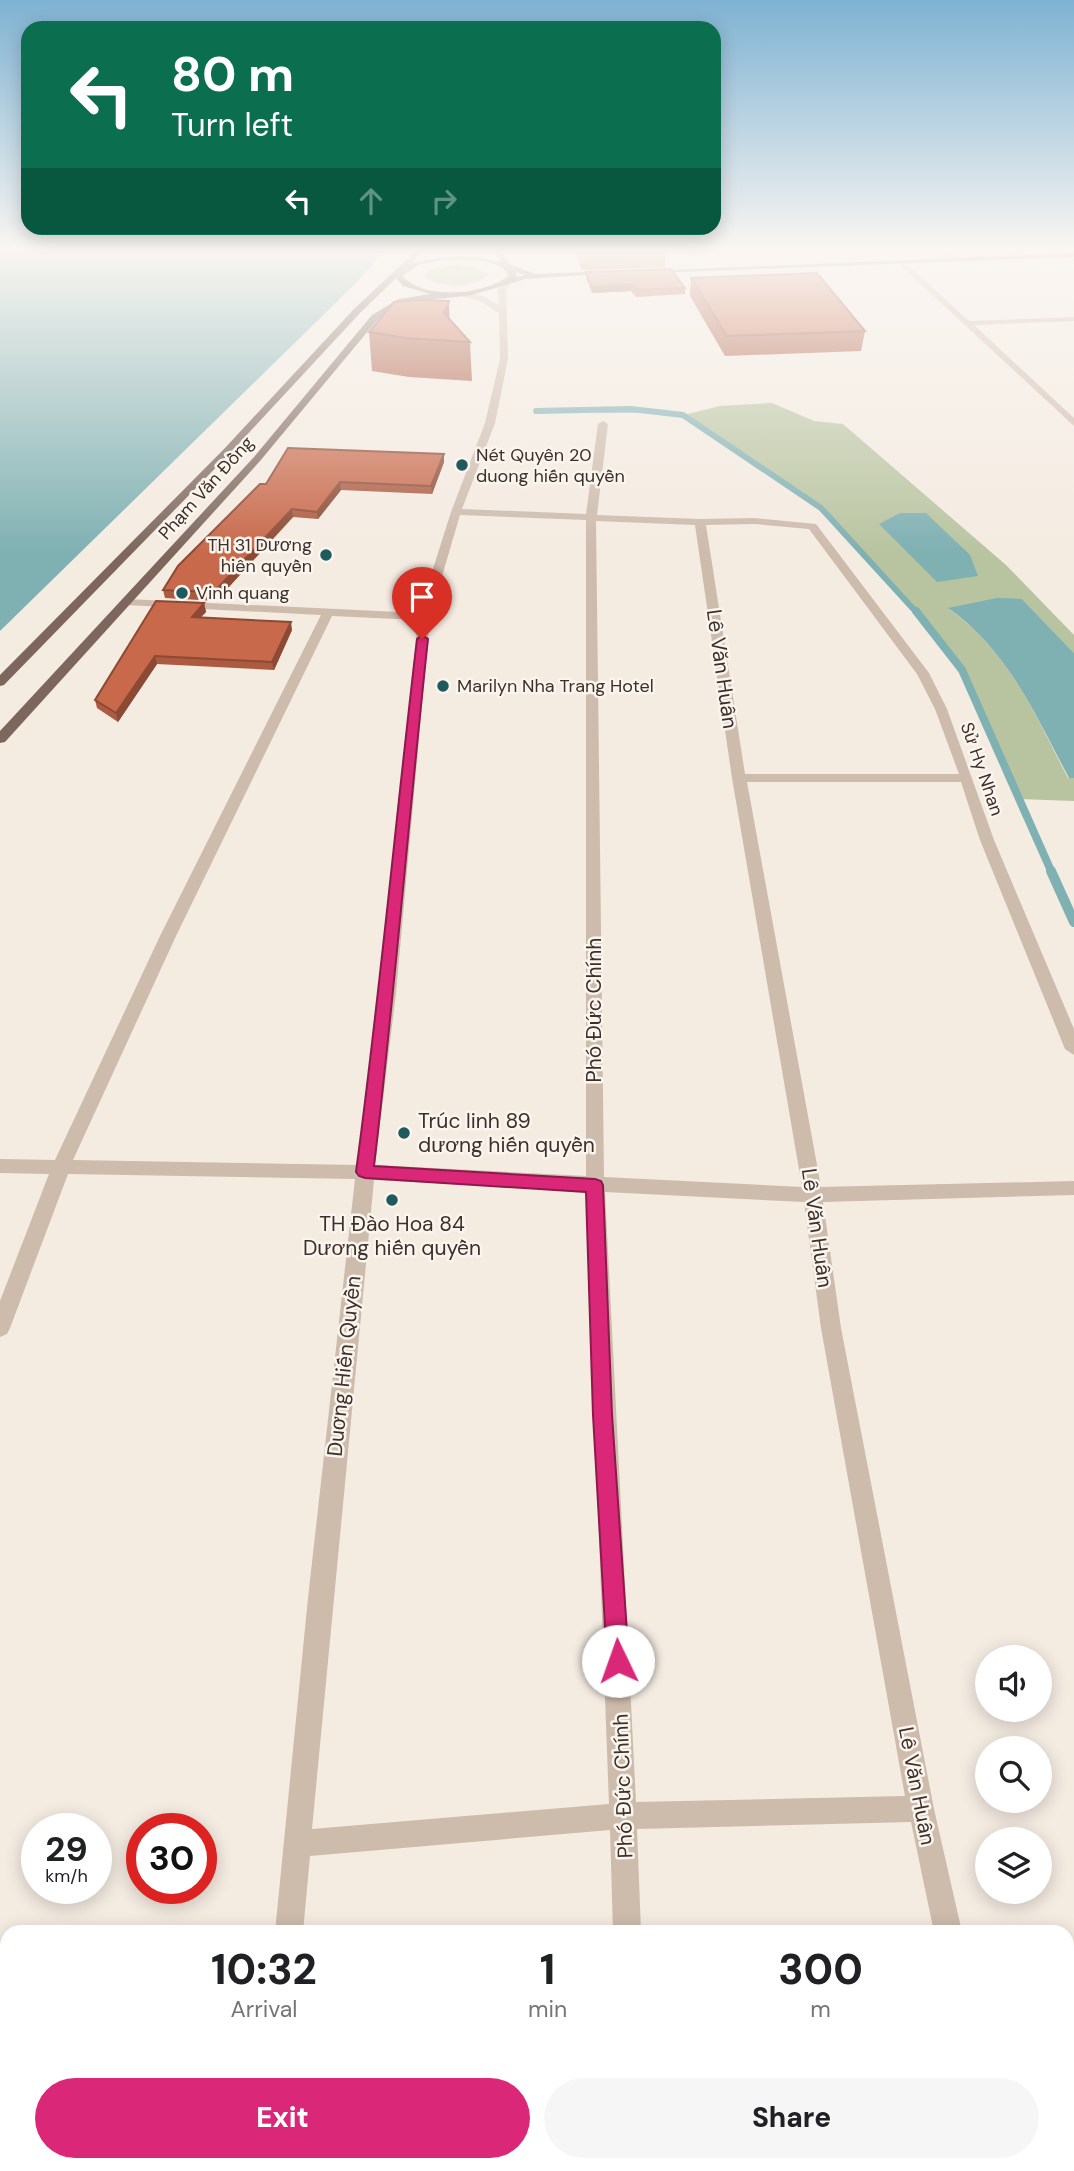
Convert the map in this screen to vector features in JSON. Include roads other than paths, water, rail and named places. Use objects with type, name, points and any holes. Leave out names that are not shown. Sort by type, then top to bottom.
[{"type":"main road","name":"Phạm Văn Đồng","points":[[0,682],[228,450],[320,351]]},
{"type":"main road","name":"Phạm Văn Đồng","points":[[0,739],[257,460],[347,351]]},
{"type":"street","name":"Duơng Hiến Quyền","points":[[290,1925],[365,1172],[388,993],[424,617],[456,512],[490,423],[505,359],[504,351]]},
{"type":"street","points":[[998,351],[1074,423]]},
{"type":"street","name":"Phó Đức Chính","points":[[603,424],[591,517],[595,1185],[627,1925]]},
{"type":"street","points":[[456,512],[700,522]]},
{"type":"street","name":"Sử Hy Nhan","points":[[700,522],[755,521],[812,526],[923,673],[941,709],[987,840],[1074,1049]]},
{"type":"street","name":"Lê Văn Huân","points":[[700,522],[739,778],[813,1195],[831,1328],[921,1809],[946,1925]]},
{"type":"street","points":[[126,601],[424,617]]},
{"type":"street","points":[[0,1328],[61,1167],[168,936],[328,612]]},
{"type":"street","points":[[739,778],[967,778]]},
{"type":"street","points":[[0,1166],[365,1172],[813,1195],[1074,1188]]},
{"type":"street","points":[[296,1844],[624,1816],[921,1809]]},
{"type":"water","points":[[0,351],[286,351],[0,631]]},
{"type":"water","points":[[900,513],[926,513],[970,555],[978,576],[937,582],[879,524]]},
{"type":"water","points":[[997,598],[1022,599],[1074,653],[1074,778],[1069,778],[1032,708],[1004,664],[969,625],[948,608]]},
{"type":"waterway","points":[[536,411],[631,409],[683,415],[821,508],[917,613]]},
{"type":"waterway","points":[[596,410],[637,410]]},
{"type":"waterway","points":[[916,611],[962,670],[1052,873]]},
{"type":"waterway","points":[[1051,871],[1074,922]]},
{"type":"place","name":"Nét Quyên 20 duong hiến quyền","points":[[462,465]]},
{"type":"place","name":"TH 31 Dương hiên quyền","points":[[326,555]]},
{"type":"place","name":"Vinh quang","points":[[182,593]]},
{"type":"place","name":"Marilyn Nha Trang Hotel","points":[[443,686]]},
{"type":"place","name":"Trúc linh 89 dương hiến quyền","points":[[404,1133]]},
{"type":"place","name":"TH Đào Hoa 84 Dương hiến quyền","points":[[392,1200]]}]
